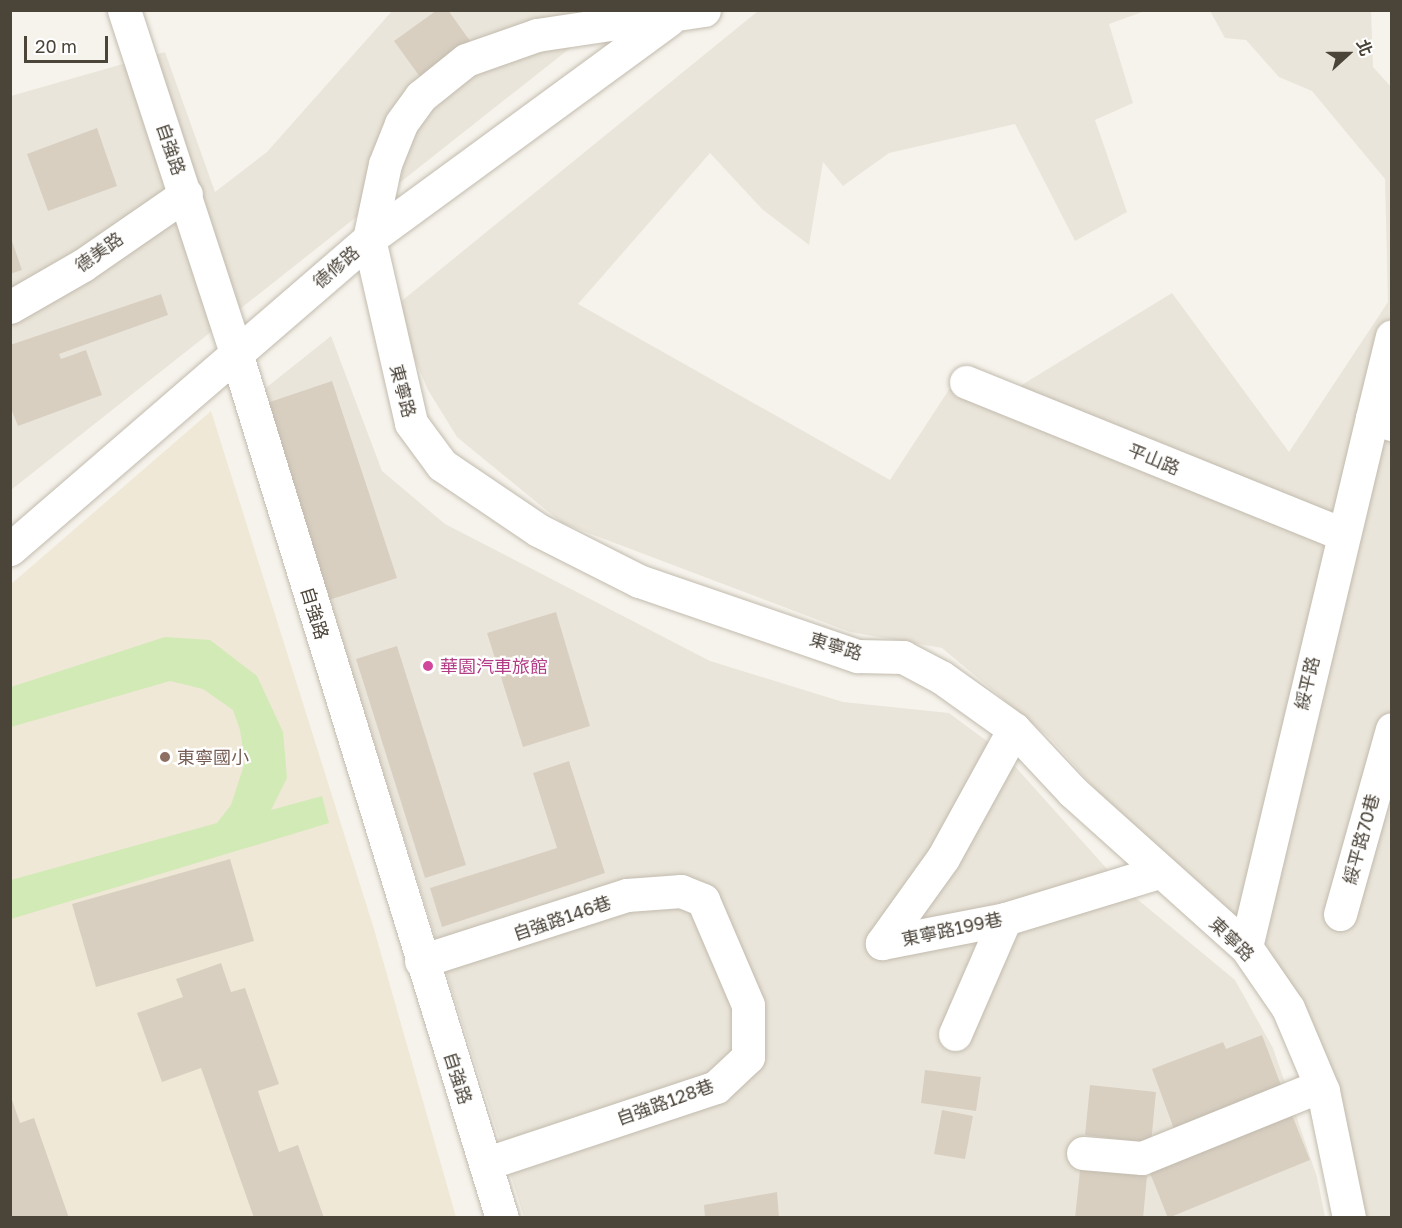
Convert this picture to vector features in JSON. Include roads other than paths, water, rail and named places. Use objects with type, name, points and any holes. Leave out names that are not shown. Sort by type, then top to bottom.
[{"type":"street","name":"自強路","points":[[124,10],[186,194],[236,353],[421,961],[502,1218]]},
{"type":"street","points":[[369,239],[385,164],[401,124],[421,96],[466,60],[537,35],[704,10]]},
{"type":"street","name":"德修路","points":[[10,549],[369,239],[675,15]]},
{"type":"street","name":"德美路","points":[[10,307],[83,265],[186,194]]},
{"type":"street","name":"東寧路","points":[[369,239],[411,423],[442,465],[538,530],[639,581],[857,656],[903,657],[941,676],[1014,729],[1159,872],[1246,947],[1288,1008],[1320,1086],[1349,1218]]},
{"type":"street","name":"綏平路","points":[[1246,947],[1342,534],[1382,421],[1392,336]]},
{"type":"street","name":"平山路","points":[[966,382],[1342,534]]},
{"type":"street","name":"東寧路199巷","points":[[1014,729],[943,858],[882,943],[1005,919],[1159,872]]},
{"type":"street","name":"綏平路70巷","points":[[1340,914],[1392,729]]},
{"type":"street","name":"自強路146巷","points":[[421,961],[627,895],[681,891],[703,900]]},
{"type":"street","name":"自強路128巷","points":[[485,1164],[716,1088],[748,1057],[748,1005],[703,900]]},
{"type":"street","points":[[955,1034],[1005,919]]},
{"type":"street","points":[[1083,1153],[1142,1158],[1320,1086]]},
{"type":"place","name":"華園汽車旅館","points":[[428,666]]},
{"type":"place","name":"東寧國小","points":[[165,757]]}]
